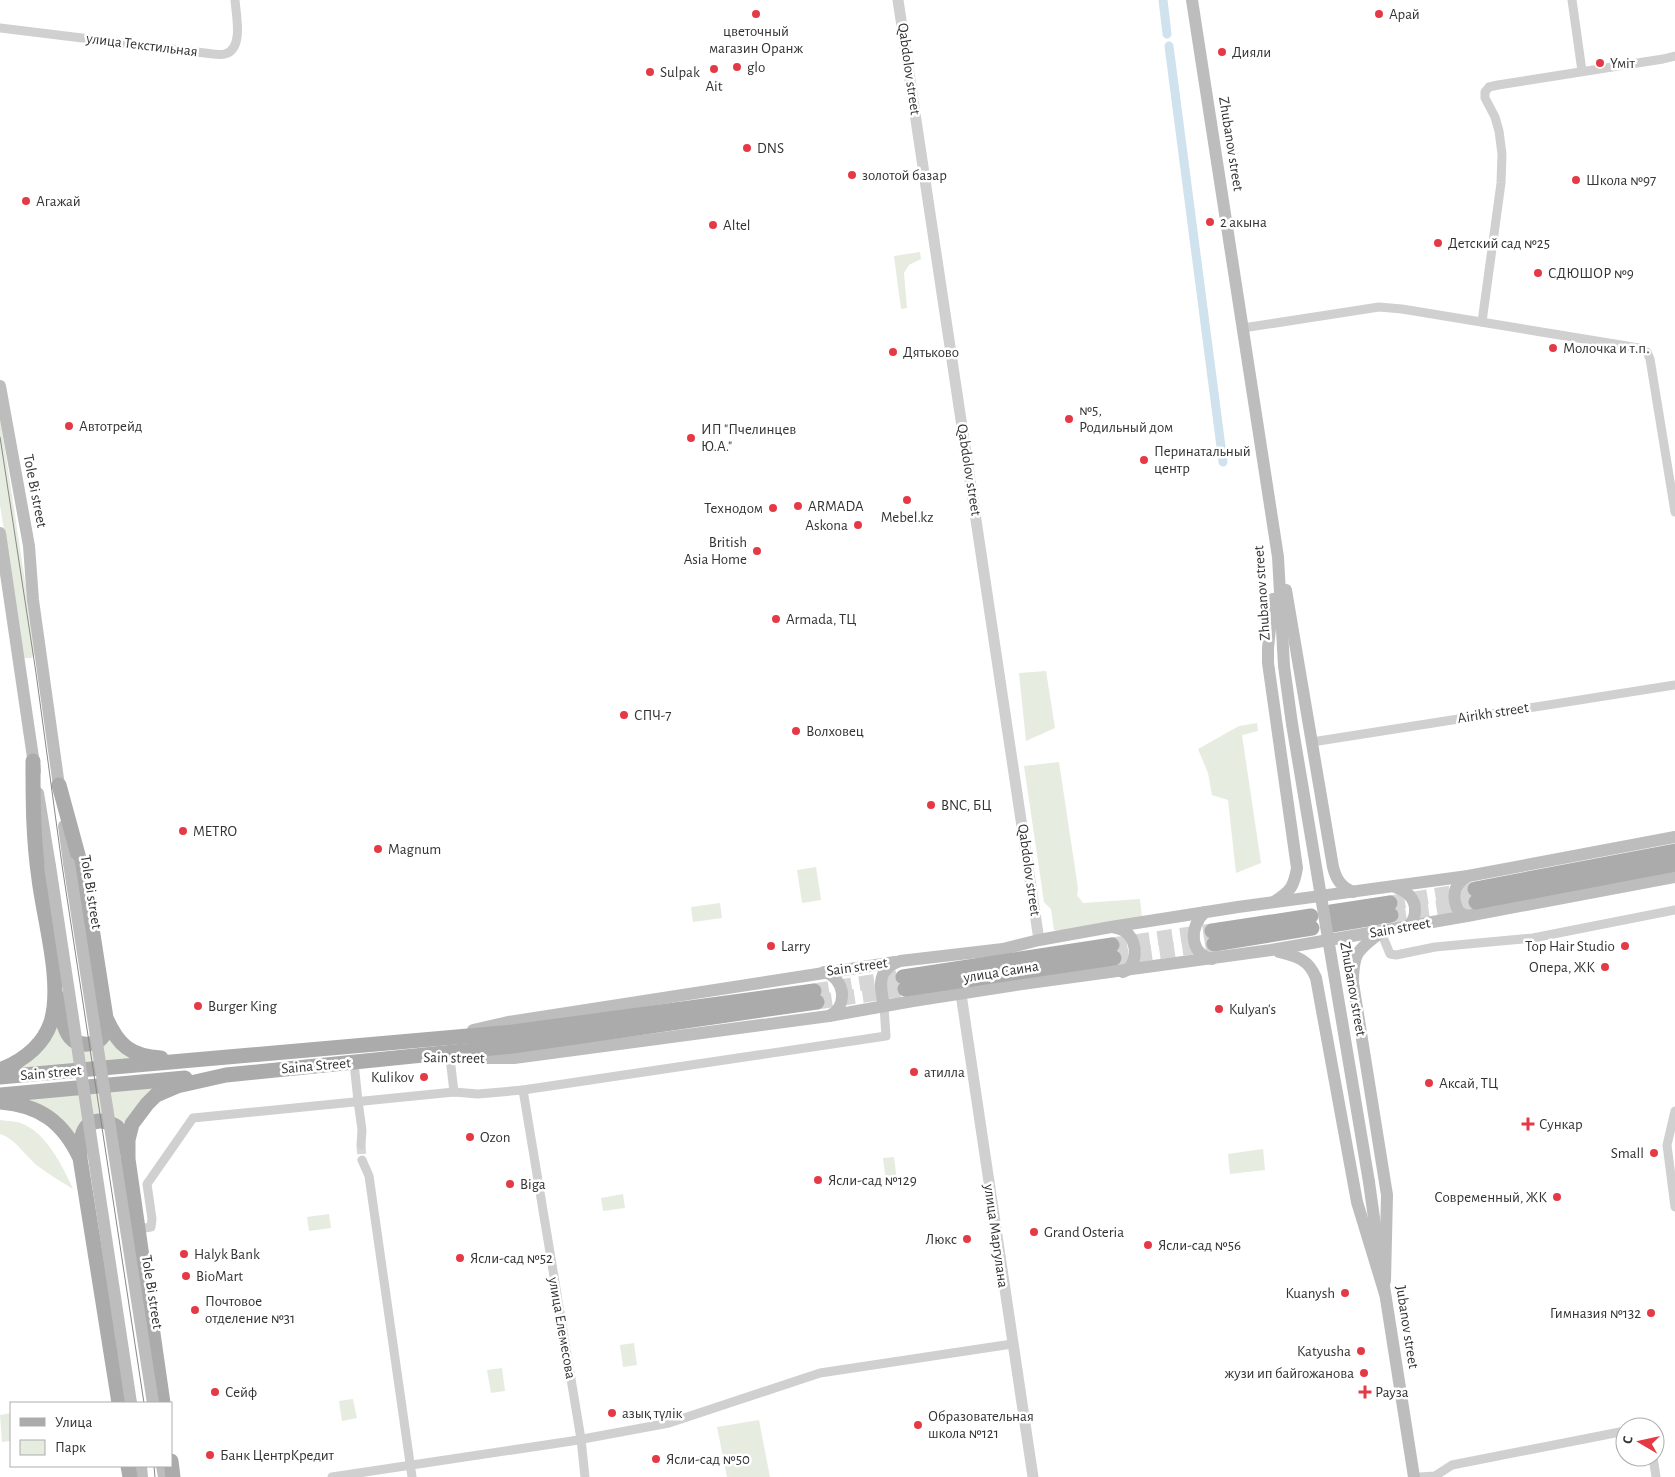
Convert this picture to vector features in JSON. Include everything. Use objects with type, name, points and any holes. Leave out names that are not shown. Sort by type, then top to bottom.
[{"type":"main road","name":"Zhubanov street","points":[[1192,0],[1278,557],[1284,666],[1292,724],[1369,1182]]},
{"type":"main road","name":"Tole Bi street","points":[[0,386],[29,546],[34,600],[70,863],[153,1402]]},
{"type":"main road","points":[[0,534],[131,1402]]},
{"type":"main road","points":[[1278,557],[1285,587],[1333,867],[1335,875],[1341,884],[1354,892]]},
{"type":"main road","points":[[1272,903],[1291,888],[1297,868],[1268,663],[1278,557]]},
{"type":"main road","points":[[22,685],[29,674],[35,673],[43,676],[45,683]]},
{"type":"main road","points":[[33,761],[33,824],[39,878],[65,1029],[69,1037],[75,1042],[83,1045],[93,1043],[104,1034],[106,1018]]},
{"type":"main road","points":[[59,785],[84,877],[106,1018],[113,1034],[118,1042],[136,1054],[157,1058],[202,1060]]},
{"type":"main road","points":[[1473,889],[1675,837]]},
{"type":"main road","points":[[1467,916],[1459,912],[1454,895],[1457,884],[1473,889],[1675,852]]},
{"type":"main road","points":[[1213,945],[1200,954],[1194,943],[1196,925],[1205,912],[1395,887],[1473,889],[1675,864]]},
{"type":"main road","name":"Sain street","points":[[1213,945],[1271,950],[1381,932],[1675,877]]},
{"type":"main road","points":[[1395,887],[1410,895],[1414,905],[1414,919],[1406,927]]},
{"type":"main road","name":"Sain street","points":[[1332,918],[1391,909]]},
{"type":"main road","name":"Sain street","points":[[431,1040],[508,1022],[824,972],[1003,949],[1039,940],[1205,912]]},
{"type":"main road","name":"Sain street","points":[[1123,972],[1213,945],[1311,922]]},
{"type":"main road","points":[[1111,927],[1125,932],[1131,938],[1134,947],[1133,963],[1129,969],[1123,972]]},
{"type":"main road","points":[[1381,932],[1355,956],[1352,983],[1387,1195],[1385,1294]]},
{"type":"main road","points":[[1271,950],[1302,959],[1310,966],[1316,978],[1357,1202],[1385,1294]]},
{"type":"main road","points":[[904,983],[1113,951]]},
{"type":"main road","points":[[884,1006],[881,989],[883,974],[889,966],[900,961]]},
{"type":"main road","points":[[0,1070],[14,1064],[39,1044],[43,1038],[50,1023],[54,1007],[54,970]]},
{"type":"main road","points":[[824,972],[836,978],[841,985],[842,993],[840,1005],[829,1016]]},
{"type":"main road","name":"улица Саина","points":[[884,1006],[1029,983],[1123,972]]},
{"type":"main road","name":"Sain street","points":[[0,1077],[431,1040],[815,997],[513,1046],[406,1057]]},
{"type":"main road","name":"Sain street","points":[[406,1057],[514,1058],[829,1016],[884,1006]]},
{"type":"main road","name":"Saina Street","points":[[226,1075],[406,1057]]},
{"type":"main road","points":[[163,1402],[128,1159],[128,1140],[132,1124],[147,1104],[156,1096],[177,1086],[226,1075]]},
{"type":"main road","name":"Sain street","points":[[0,1094],[226,1075]]},
{"type":"main road","points":[[0,1102],[23,1105],[38,1110],[50,1118],[74,1144],[80,1158]]},
{"type":"main road","points":[[119,1402],[80,1158],[82,1133],[87,1126],[94,1122],[110,1123],[118,1128],[128,1159]]},
{"type":"main road","name":"Jubanov street","points":[[1369,1182],[1414,1477]]},
{"type":"street","name":"улица Текстильная","points":[[0,28],[225,54],[234,48],[237,40],[235,0]]},
{"type":"street","name":"Qabdolov street","points":[[898,0],[1039,940]]},
{"type":"street","points":[[1572,0],[1582,71]]},
{"type":"street","points":[[1482,322],[1501,183],[1502,154],[1497,124],[1485,98],[1485,92],[1489,87],[1498,84],[1675,56]]},
{"type":"street","points":[[1243,328],[1379,307],[1402,308],[1639,348],[1647,352],[1650,359],[1675,512]]},
{"type":"street","name":"Airikh street","points":[[1312,742],[1675,685]]},
{"type":"street","points":[[1381,932],[1390,954],[1396,955],[1435,947],[1533,938],[1675,910]]},
{"type":"street","name":"улица Маргулана","points":[[961,994],[1033,1477]]},
{"type":"street","points":[[138,1229],[151,1227],[152,1219],[147,1184],[193,1118],[454,1092],[478,1094],[523,1090],[886,1036],[884,1006]]},
{"type":"street","points":[[450,1058],[454,1092]]},
{"type":"street","points":[[354,1062],[362,1130],[361,1145]]},
{"type":"street","name":"улица Елемесова","points":[[523,1090],[581,1439],[585,1477]]},
{"type":"street","points":[[1675,1111],[1667,1145],[1675,1207]]},
{"type":"street","points":[[362,1160],[370,1184],[412,1477]]},
{"type":"street","points":[[332,1477],[581,1439],[669,1423],[820,1373],[1012,1344]]},
{"type":"street","points":[[1420,1477],[1434,1476],[1452,1465],[1615,1433]]},
{"type":"green space","points":[[920,252],[921,259],[909,265],[904,273],[907,308],[901,309],[894,256]]},
{"type":"green space","points":[[0,416],[36,654],[31,658],[24,658],[0,505]]},
{"type":"green space","points":[[1046,671],[1055,728],[1026,741],[1019,673]]},
{"type":"green space","points":[[1257,723],[1258,731],[1242,735],[1261,863],[1236,873],[1228,800],[1212,795],[1208,773],[1198,749],[1239,726]]},
{"type":"green space","points":[[1059,762],[1078,888],[1077,895],[1083,903],[1140,899],[1142,917],[1061,931],[1054,930],[1051,909],[1044,902],[1024,766]]},
{"type":"green space","points":[[816,867],[821,900],[802,903],[797,870]]},
{"type":"green space","points":[[720,903],[722,918],[693,922],[691,907]]},
{"type":"green space","points":[[59,1020],[64,1038],[100,1047],[110,1039],[119,1051],[137,1062],[10,1073]]},
{"type":"green space","points":[[163,1087],[125,1133],[111,1119],[76,1141],[51,1113],[30,1099]]},
{"type":"green space","points":[[0,1120],[21,1123],[40,1135],[59,1161],[73,1189],[39,1167],[16,1144],[0,1134]]},
{"type":"green space","points":[[1263,1149],[1265,1170],[1230,1174],[1228,1154]]},
{"type":"green space","points":[[894,1157],[897,1181],[886,1182],[883,1158]]},
{"type":"green space","points":[[623,1194],[625,1208],[603,1211],[601,1198]]},
{"type":"green space","points":[[329,1214],[331,1228],[309,1231],[307,1217]]},
{"type":"green space","points":[[634,1343],[637,1365],[623,1367],[620,1345]]},
{"type":"green space","points":[[502,1368],[505,1391],[491,1393],[487,1370]]},
{"type":"green space","points":[[353,1399],[357,1418],[342,1421],[339,1401]]},
{"type":"green space","points":[[10,1413],[10,1441],[2,1442],[0,1415]]},
{"type":"green space","points":[[759,1420],[770,1477],[727,1477],[717,1427]]},
{"type":"waterway","points":[[1163,0],[1167,34]]},
{"type":"waterway","points":[[1169,46],[1223,462]]},
{"type":"tunnel","points":[[1390,903],[1475,889]]},
{"type":"tunnel","points":[[1391,915],[1476,902]]},
{"type":"tunnel","points":[[1112,945],[1212,931]]},
{"type":"tunnel","points":[[1114,958],[1214,944]]},
{"type":"tunnel","points":[[814,991],[903,977]]},
{"type":"tunnel","points":[[817,1002],[905,989]]},
{"type":"tunnel","points":[[361,1145],[362,1160]]},
{"type":"tram line","points":[[0,437],[36,673],[62,865],[144,1402]]},
{"type":"tram line","points":[[154,1467],[155,1477]]},
{"type":"place","name":"цветочный магазин Оранж","points":[[756,14]]},
{"type":"place","name":"Арай","points":[[1379,14]]},
{"type":"place","name":"Дияли","points":[[1222,52]]},
{"type":"place","name":"Үміт","points":[[1600,63]]},
{"type":"place","name":"glo","points":[[737,67]]},
{"type":"place","name":"Ait","points":[[714,69]]},
{"type":"place","name":"Sulpak","points":[[650,72]]},
{"type":"place","name":"DNS","points":[[747,148]]},
{"type":"place","name":"золотой базар","points":[[852,175]]},
{"type":"place","name":"Школа №97","points":[[1576,180]]},
{"type":"place","name":"Агажай","points":[[26,201]]},
{"type":"place","name":"2 акына","points":[[1210,222]]},
{"type":"place","name":"Altel","points":[[713,225]]},
{"type":"place","name":"Детский сад №25","points":[[1438,243]]},
{"type":"place","name":"СДЮШОР №9","points":[[1538,273]]},
{"type":"place","name":"Молочка и т.п.","points":[[1553,348]]},
{"type":"place","name":"Дятьково","points":[[893,352]]},
{"type":"place","name":"№5, Родильный дом","points":[[1069,419]]},
{"type":"place","name":"Автотрейд","points":[[69,426]]},
{"type":"place","name":"ИП \"Пчелинцев Ю.А.\"","points":[[691,438]]},
{"type":"place","name":"Перинатальный центр","points":[[1144,460]]},
{"type":"place","name":"Mebel.kz","points":[[907,500]]},
{"type":"place","name":"ARMADA","points":[[798,506]]},
{"type":"place","name":"Технодом","points":[[773,508]]},
{"type":"place","name":"Askona","points":[[858,525]]},
{"type":"place","name":"British Asia Home","points":[[757,551]]},
{"type":"place","name":"Armada, ТЦ","points":[[776,619]]},
{"type":"place","name":"СПЧ-7","points":[[624,715]]},
{"type":"place","name":"Волховец","points":[[796,731]]},
{"type":"place","name":"BNC, БЦ","points":[[931,805]]},
{"type":"place","name":"METRO","points":[[183,831]]},
{"type":"place","name":"Magnum","points":[[378,849]]},
{"type":"place","name":"Larry","points":[[771,946]]},
{"type":"place","name":"Top Hair Studio","points":[[1625,946]]},
{"type":"place","name":"Опера, ЖК","points":[[1605,967]]},
{"type":"place","name":"Burger King","points":[[198,1006]]},
{"type":"place","name":"Kulyan's","points":[[1219,1009]]},
{"type":"place","name":"атилла","points":[[914,1072]]},
{"type":"place","name":"Kulikov","points":[[424,1077]]},
{"type":"place","name":"Аксай, ТЦ","points":[[1429,1083]]},
{"type":"place","name":"Сункар","points":[[1528,1124]]},
{"type":"place","name":"Ozon","points":[[470,1137]]},
{"type":"place","name":"Small","points":[[1654,1153]]},
{"type":"place","name":"Ясли-сад №129","points":[[818,1180]]},
{"type":"place","name":"Biga","points":[[510,1184]]},
{"type":"place","name":"Современный, ЖК","points":[[1557,1197]]},
{"type":"place","name":"Grand Osteria","points":[[1034,1232]]},
{"type":"place","name":"Люкс","points":[[967,1239]]},
{"type":"place","name":"Ясли-сад №56","points":[[1148,1245]]},
{"type":"place","name":"Halyk Bank","points":[[184,1254]]},
{"type":"place","name":"Ясли-сад №52","points":[[460,1258]]},
{"type":"place","name":"BioMart","points":[[186,1276]]},
{"type":"place","name":"Kuanysh","points":[[1345,1293]]},
{"type":"place","name":"Почтовое отделение №31","points":[[195,1310]]},
{"type":"place","name":"Гимназия №132","points":[[1651,1313]]},
{"type":"place","name":"Katyusha","points":[[1361,1351]]},
{"type":"place","name":"жузи ип байгожанова","points":[[1364,1373]]},
{"type":"place","name":"Сейф","points":[[215,1392]]},
{"type":"place","name":"Рауза","points":[[1365,1392]]},
{"type":"place","name":"азық түлік","points":[[612,1413]]},
{"type":"place","name":"Образовательная школа №121","points":[[918,1425]]},
{"type":"place","name":"Банк ЦентрКредит","points":[[210,1455]]},
{"type":"place","name":"Ясли-сад №50","points":[[656,1459]]}]
